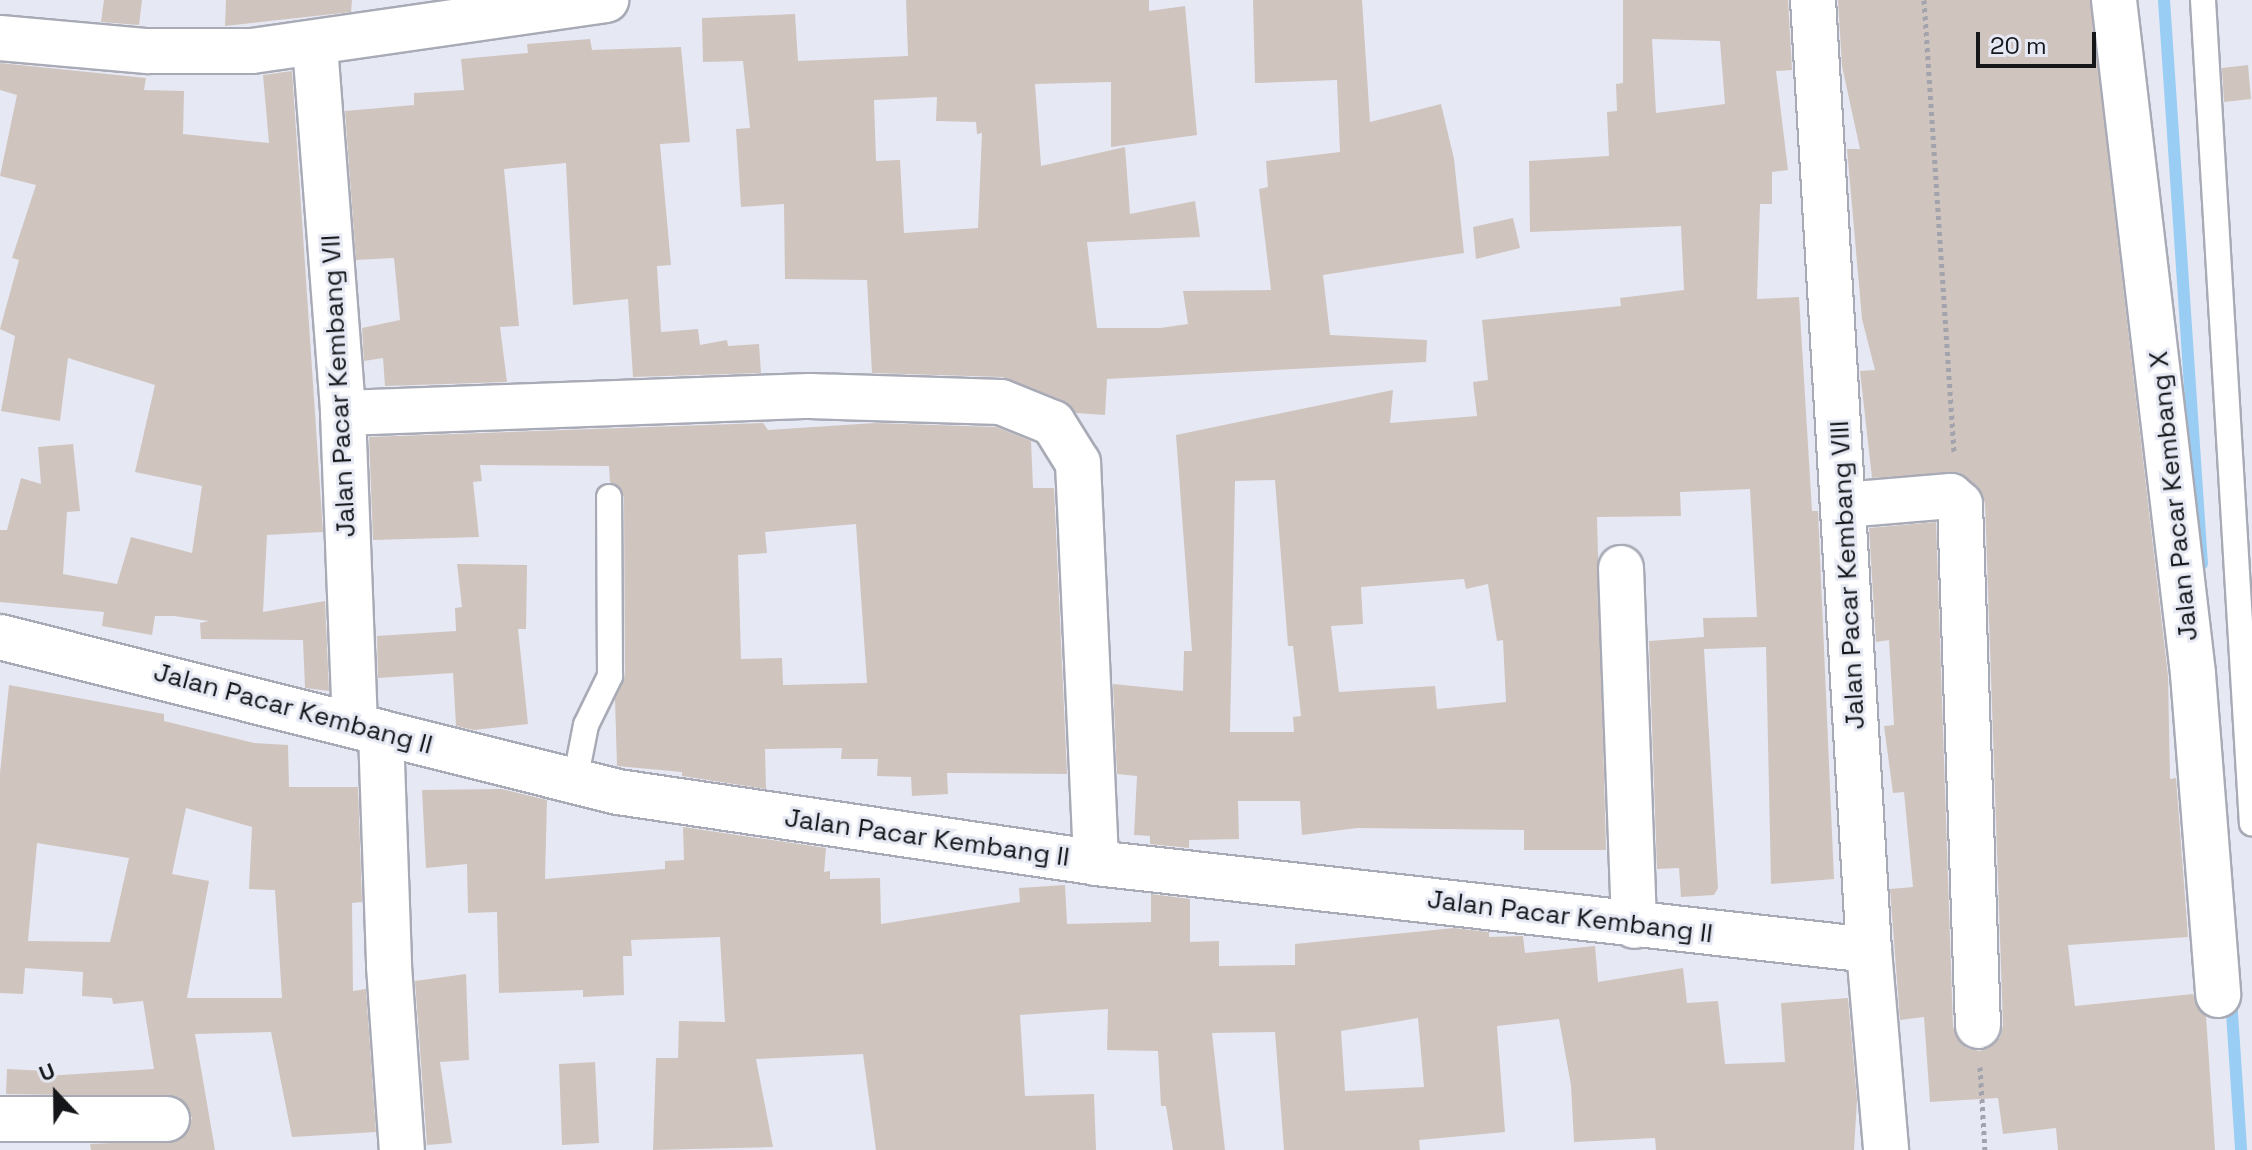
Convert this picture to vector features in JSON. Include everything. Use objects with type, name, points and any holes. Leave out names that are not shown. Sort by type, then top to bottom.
[{"type":"street","points":[[0,38],[147,51],[315,46],[606,0]]},
{"type":"street","name":"Jalan Pacar Kembang VIII","points":[[1813,0],[1869,950],[1886,1150]]},
{"type":"street","name":"Jalan Pacar Kembang X","points":[[2114,0],[2193,674],[2218,995]]},
{"type":"street","name":"Jalan Pacar Kembang VII","points":[[315,46],[402,1150]]},
{"type":"street","points":[[343,413],[810,396],[1001,402],[1053,423],[1078,463],[1096,863]]},
{"type":"street","points":[[1844,505],[1956,498],[1961,510],[1978,1026]]},
{"type":"street","points":[[1621,568],[1634,926]]},
{"type":"street","name":"Jalan Pacar Kembang II","points":[[0,637],[618,792],[1096,863],[1634,926],[1869,950]]},
{"type":"street","points":[[0,1119],[167,1119]]},
{"type":"lane","points":[[2203,0],[2252,824]]},
{"type":"lane","points":[[575,781],[586,725],[610,676],[609,497]]},
{"type":"path","points":[[1924,0],[1956,498]]},
{"type":"path","points":[[1978,1026],[1985,1150]]},
{"type":"building","points":[[104,0],[142,0],[139,25],[101,22]]},
{"type":"building","points":[[226,0],[352,0],[351,12],[225,26]]},
{"type":"building","points":[[906,0],[1149,0],[1149,11],[1185,6],[1197,135],[1111,147],[1111,82],[1035,84],[1041,166],[1125,147],[1130,214],[1195,201],[1200,237],[1087,242],[1097,328],[1160,328],[1188,324],[1183,291],[1271,290],[1259,189],[1268,187],[1266,161],[1340,152],[1337,80],[1255,83],[1253,0],[1362,0],[1370,122],[1441,104],[1454,159],[1464,253],[1323,275],[1330,335],[1427,340],[1426,362],[1107,379],[1105,415],[1076,413],[1062,400],[1002,377],[872,373],[867,280],[785,279],[784,204],[741,207],[736,129],[750,128],[743,61],[703,62],[702,18],[795,14],[798,61],[908,56]],"holes":[[[937,97],[936,121],[976,122],[977,134],[982,133],[978,228],[904,233],[900,160],[876,161],[874,100]]]},
{"type":"building","points":[[1623,0],[1788,0],[1792,70],[1776,71],[1788,170],[1772,172],[1772,204],[1760,204],[1757,299],[1799,297],[1812,511],[1818,511],[1834,879],[1771,884],[1766,647],[1704,649],[1718,888],[1714,895],[1681,897],[1679,868],[1657,869],[1649,641],[1704,637],[1703,618],[1757,617],[1750,489],[1680,492],[1681,516],[1597,517],[1606,850],[1524,850],[1524,830],[1357,828],[1302,835],[1300,801],[1238,801],[1239,839],[1189,840],[1189,848],[1150,844],[1150,836],[1134,835],[1137,776],[1117,774],[1113,684],[1183,691],[1184,651],[1192,651],[1176,435],[1393,390],[1390,423],[1477,416],[1473,382],[1488,380],[1482,320],[1621,306],[1620,298],[1684,290],[1681,226],[1530,232],[1529,161],[1609,156],[1607,112],[1617,111],[1616,84],[1623,83]],"holes":[[[1652,39],[1720,41],[1725,104],[1656,113]],[[1275,480],[1288,646],[1293,646],[1301,716],[1293,717],[1294,732],[1230,732],[1235,481]],[[1464,579],[1466,589],[1488,584],[1497,641],[1503,640],[1506,702],[1437,709],[1435,686],[1339,692],[1331,626],[1363,624],[1361,587]]]},
{"type":"building","points":[[1838,0],[2090,0],[2168,676],[2170,779],[2176,778],[2188,937],[2068,945],[2075,1006],[2193,994],[2206,1016],[2215,1150],[2058,1150],[2056,1128],[2003,1134],[1998,1098],[1930,1102],[1924,1017],[1900,1020],[1890,889],[1913,887],[1904,792],[1893,793],[1884,726],[1894,725],[1889,640],[1876,642],[1869,528],[1936,522],[1953,1027],[1966,1048],[1980,1051],[2000,1038],[2003,1025],[1985,503],[1977,486],[1958,472],[1872,478],[1860,371],[1875,370],[1862,319],[1847,149],[1860,149],[1842,66]]},
{"type":"building","points":[[590,39],[592,50],[681,47],[690,142],[660,144],[671,265],[657,266],[661,332],[698,329],[700,345],[727,340],[728,346],[759,344],[761,373],[633,377],[628,299],[573,305],[566,163],[504,169],[519,326],[500,327],[507,382],[385,386],[383,358],[364,361],[362,328],[400,320],[394,258],[356,260],[345,111],[414,105],[414,93],[464,90],[461,59],[528,53],[527,44]]},
{"type":"building","points":[[0,63],[146,78],[144,90],[184,91],[183,134],[269,143],[263,75],[292,71],[323,532],[267,535],[263,612],[325,601],[329,691],[305,688],[303,640],[201,639],[200,623],[209,621],[174,616],[155,616],[152,635],[102,626],[104,612],[0,602],[0,530],[7,530],[21,478],[41,484],[38,447],[73,444],[80,511],[67,512],[63,574],[117,584],[131,537],[192,553],[202,486],[135,472],[155,385],[68,358],[60,421],[1,411],[15,336],[0,329],[19,260],[12,258],[36,185],[0,176],[17,95],[0,90]]},
{"type":"building","points":[[2248,65],[2251,99],[2224,102],[2222,68]]},
{"type":"building","points":[[1513,218],[1520,248],[1476,259],[1473,227]]},
{"type":"building","points":[[763,423],[768,430],[875,423],[996,427],[1031,441],[1033,488],[1054,488],[1067,774],[947,773],[948,794],[912,796],[911,777],[877,776],[878,759],[841,759],[842,748],[765,749],[766,789],[682,776],[682,772],[617,766],[615,699],[625,676],[624,497],[610,482],[609,466],[480,465],[482,481],[473,482],[479,537],[373,540],[369,437]],"holes":[[[856,524],[867,683],[783,685],[782,658],[741,659],[738,555],[767,553],[765,532]]]},
{"type":"building","points":[[457,564],[527,565],[526,629],[518,629],[528,724],[474,730],[456,726],[453,673],[378,678],[377,636],[456,631],[455,608],[462,607]]},
{"type":"building","points":[[9,685],[164,714],[164,721],[254,743],[288,745],[289,787],[358,787],[362,902],[352,903],[353,991],[366,989],[376,1132],[292,1137],[271,1032],[195,1034],[215,1150],[91,1150],[90,1144],[180,1140],[192,1118],[179,1097],[6,1094],[7,1069],[46,1071],[46,1076],[154,1069],[143,1001],[113,1004],[112,998],[82,996],[83,972],[25,968],[23,994],[0,993],[0,773]],"holes":[[[186,808],[252,827],[249,889],[275,890],[282,998],[187,998],[209,881],[172,874]],[[37,843],[129,858],[110,942],[28,941]]]},
{"type":"building","points":[[502,789],[547,800],[545,879],[665,869],[665,861],[684,860],[683,827],[826,848],[824,872],[830,871],[830,879],[880,878],[881,924],[1020,902],[1019,888],[1065,885],[1067,924],[1151,922],[1151,894],[1190,899],[1190,942],[1219,941],[1219,966],[1295,965],[1295,944],[1454,928],[1489,932],[1489,937],[1523,936],[1525,953],[1595,946],[1598,982],[1683,968],[1687,1003],[1718,1001],[1725,1064],[1785,1062],[1781,1003],[1848,998],[1857,1100],[1854,1150],[1656,1150],[1655,1138],[1574,1142],[1571,1085],[1559,1019],[1497,1026],[1505,1132],[1419,1140],[1420,1150],[1284,1150],[1275,1032],[1212,1033],[1225,1150],[1173,1150],[1166,1106],[1161,1106],[1158,1051],[1107,1050],[1108,1009],[1020,1015],[1025,1096],[1094,1094],[1096,1150],[876,1150],[863,1054],[756,1059],[773,1147],[653,1150],[656,1058],[678,1058],[679,1021],[725,1022],[720,937],[631,940],[632,956],[623,956],[624,995],[583,997],[583,990],[499,993],[497,912],[468,913],[467,864],[426,868],[422,790]],"holes":[[[1418,1018],[1424,1087],[1345,1091],[1341,1031]]]},
{"type":"building","points":[[466,974],[469,1060],[440,1062],[452,1143],[427,1145],[415,981]]},
{"type":"building","points":[[595,1062],[599,1143],[562,1145],[559,1064]]},
{"type":"waterway","points":[[2164,0],[2202,564]]},
{"type":"waterway","points":[[2231,998],[2241,1150]]}]
